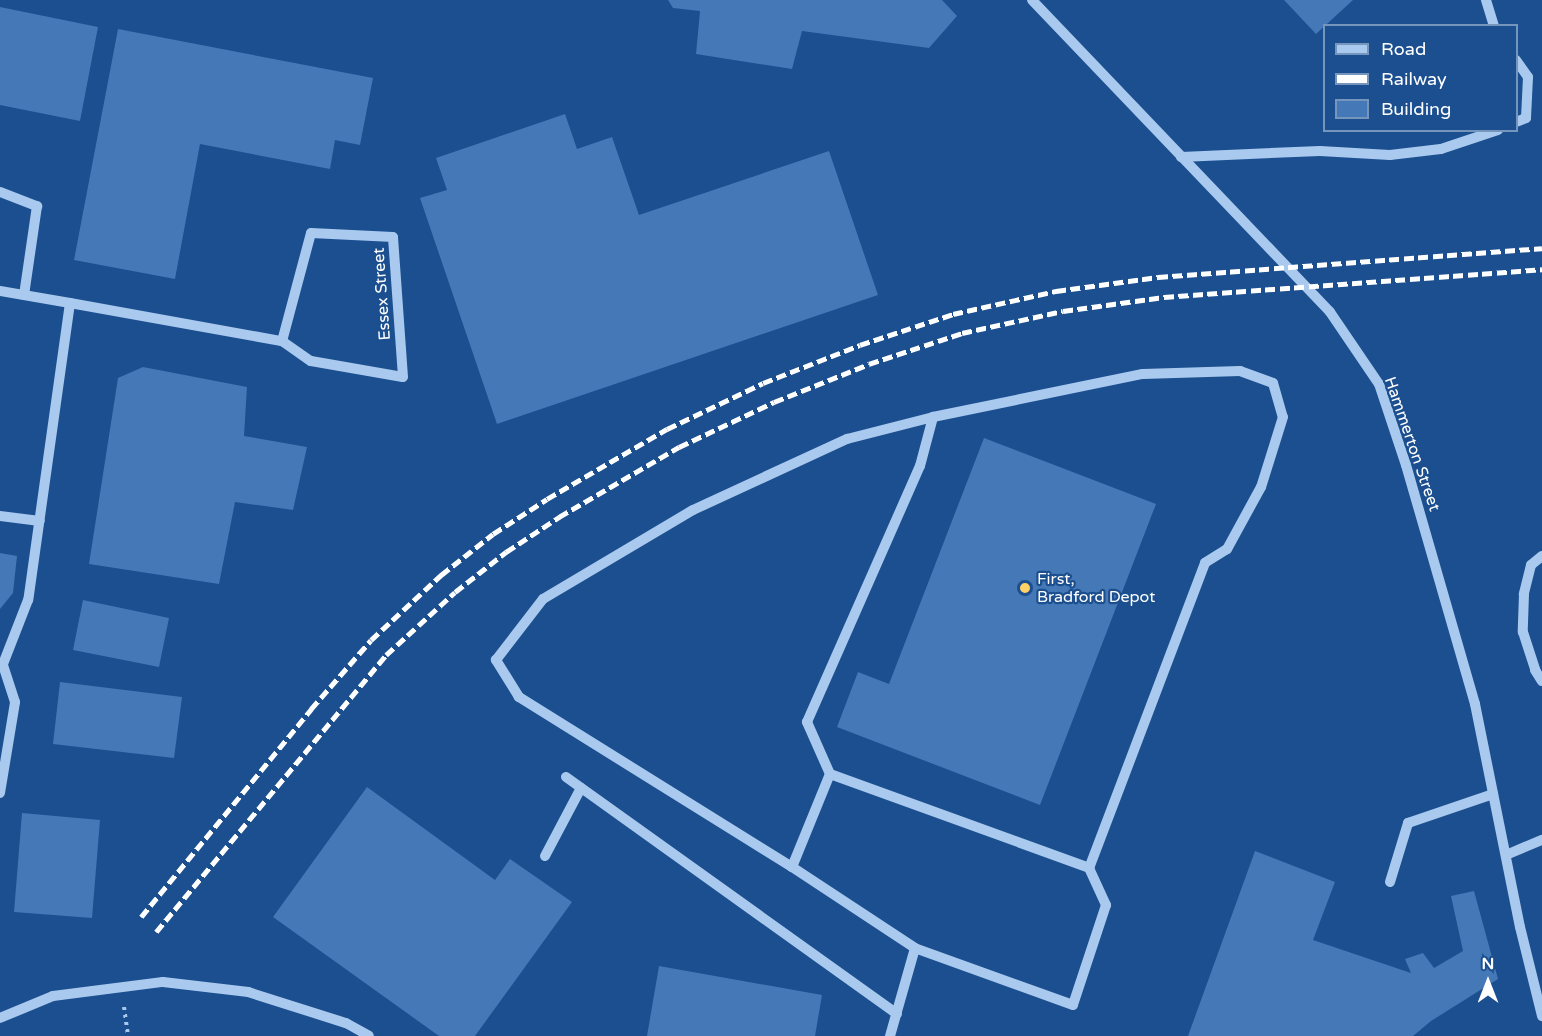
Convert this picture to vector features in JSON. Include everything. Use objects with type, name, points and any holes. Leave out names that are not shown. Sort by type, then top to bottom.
[{"type":"street","name":"Hammerton Street","points":[[1032,0],[1330,312],[1379,384],[1406,465],[1475,704],[1542,1016]]},
{"type":"street","points":[[1486,0],[1493,24]]},
{"type":"street","points":[[1518,63],[1527,77],[1526,118],[1518,121]]},
{"type":"street","points":[[1181,158],[1320,151],[1390,155],[1441,149],[1492,132]]},
{"type":"street","points":[[0,192],[37,206],[24,295]]},
{"type":"street","name":"Essex Street","points":[[0,291],[282,341],[311,361],[403,377],[393,237],[311,233],[282,341]]},
{"type":"street","points":[[0,793],[15,702],[1,664],[28,600],[70,303]]},
{"type":"street","points":[[830,774],[1089,868],[1106,905],[1073,1005],[915,948],[792,867],[519,697],[496,660],[543,599],[693,510],[847,439],[933,417],[1143,374],[1240,371],[1273,382],[1283,417],[1261,487],[1227,549],[1205,563],[1089,868]]},
{"type":"street","points":[[792,867],[830,774],[807,722],[920,466],[933,417]]},
{"type":"street","points":[[0,516],[40,521]]},
{"type":"street","points":[[1542,556],[1531,565],[1524,594],[1523,632],[1535,670],[1542,681]]},
{"type":"street","points":[[566,777],[897,1014]]},
{"type":"street","points":[[545,856],[581,788]]},
{"type":"street","points":[[1390,882],[1408,823],[1493,794]]},
{"type":"street","points":[[1506,855],[1542,840]]},
{"type":"street","points":[[890,1036],[915,948]]},
{"type":"street","points":[[0,1018],[53,996],[163,982],[248,992],[346,1023],[369,1036]]},
{"type":"path","points":[[121,987],[129,1036]]},
{"type":"building","points":[[668,0],[942,0],[957,16],[929,48],[802,31],[792,69],[696,54],[700,11],[673,8]]},
{"type":"building","points":[[1284,0],[1353,0],[1327,24],[1323,24],[1323,28],[1316,34]]},
{"type":"building","points":[[0,7],[98,27],[80,121],[0,105]]},
{"type":"building","points":[[118,29],[373,78],[360,145],[335,140],[330,169],[200,144],[175,279],[74,260]]},
{"type":"building","points":[[565,114],[577,149],[612,137],[639,215],[829,151],[878,295],[497,424],[420,198],[447,190],[436,158]]},
{"type":"building","points":[[143,367],[247,387],[244,436],[307,447],[293,510],[235,502],[219,584],[89,564],[118,378]]},
{"type":"building","name":"First, Bradford Depot","points":[[984,438],[1156,504],[1040,805],[837,727],[858,672],[889,684]]},
{"type":"building","points":[[0,553],[17,556],[13,593],[0,609]]},
{"type":"building","points":[[83,600],[169,618],[159,667],[73,650]]},
{"type":"building","points":[[60,682],[182,697],[174,758],[53,744]]},
{"type":"building","points":[[367,787],[495,880],[510,859],[572,902],[475,1036],[439,1036],[273,917]]},
{"type":"building","points":[[22,813],[100,820],[92,918],[14,912]]},
{"type":"building","points":[[1255,851],[1335,882],[1313,940],[1411,973],[1405,959],[1423,953],[1434,968],[1463,951],[1451,896],[1474,891],[1498,979],[1431,1021],[1413,1036],[1188,1036]]},
{"type":"building","points":[[659,966],[822,995],[815,1036],[647,1036]]},
{"type":"railway","points":[[141,917],[311,709],[371,640],[441,575],[493,534],[547,499],[667,429],[763,383],[860,345],[953,314],[1056,291],[1158,277],[1542,248]]},
{"type":"railway","points":[[156,932],[386,655],[455,592],[506,552],[559,517],[679,447],[774,402],[869,364],[962,333],[1063,311],[1164,297],[1542,269]]},
{"type":"place","name":"First, Bradford Depot","points":[[1025,588]]}]
